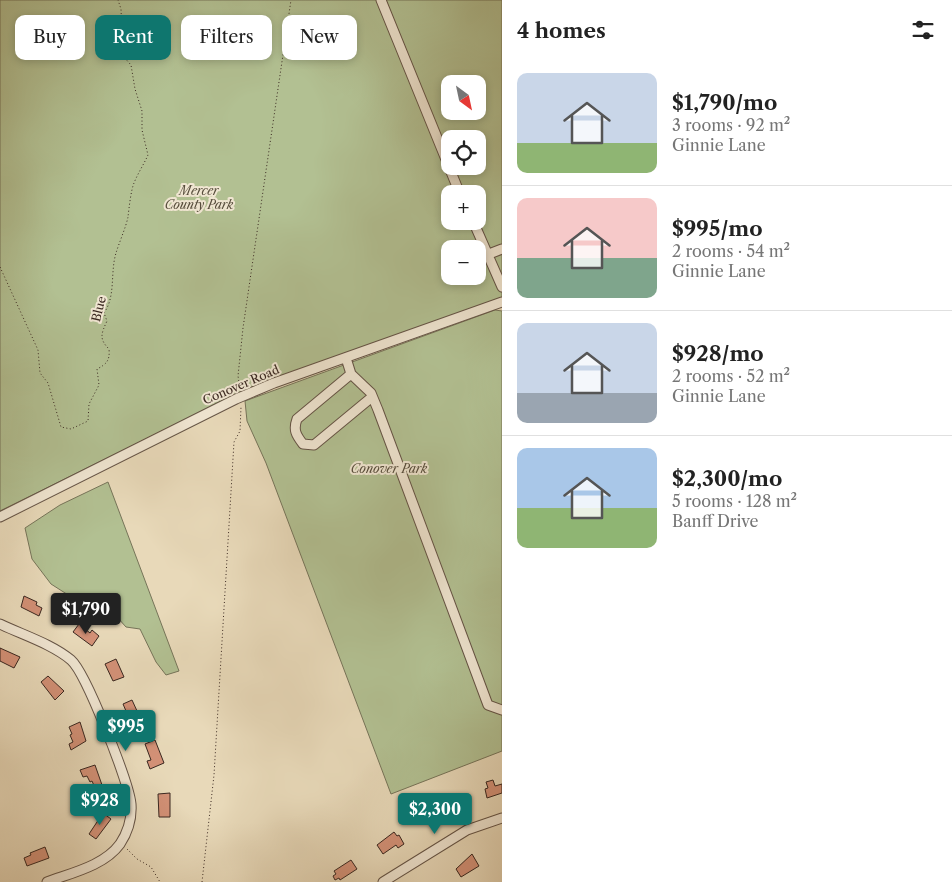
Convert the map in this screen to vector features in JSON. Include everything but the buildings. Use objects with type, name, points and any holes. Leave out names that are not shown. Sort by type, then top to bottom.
[{"type":"street","points":[[381,0],[456,185]]},
{"type":"street","points":[[477,230],[502,287]]},
{"type":"street","points":[[489,254],[502,249]]},
{"type":"street","name":"Conover Road","points":[[0,517],[242,397],[502,302]]},
{"type":"street","points":[[346,358],[351,374],[372,397],[488,705],[502,710]]},
{"type":"street","points":[[351,374],[297,419],[294,427],[297,436],[303,444],[314,445],[372,397]]},
{"type":"street","points":[[0,624],[59,652],[79,668],[116,758],[130,802],[129,826],[115,850],[97,862],[46,882]]},
{"type":"street","points":[[383,882],[467,830],[502,818]]},
{"type":"path","name":"Blue","points":[[0,267],[38,350],[40,373],[48,383],[60,427],[71,429],[88,420],[89,404],[99,385],[97,369],[106,364],[110,356],[110,349],[102,342],[100,334],[107,321],[104,313],[112,302],[111,283],[114,263],[120,244],[120,237],[128,219],[133,184],[148,155],[142,130],[142,111],[131,64],[123,56],[121,9],[118,0]]},
{"type":"path","points":[[202,882],[214,775],[234,442],[240,431],[242,397],[238,376],[243,328],[291,0]]},
{"type":"path","points":[[127,849],[137,859],[151,867],[160,882]]},
{"type":"green space","name":"Mercer County Park","points":[[0,0],[502,0],[502,299],[182,421],[0,511]]},
{"type":"green space","name":"Conover Park","points":[[495,310],[502,311],[502,751],[391,794],[266,463],[247,421],[245,401]]},
{"type":"green space","points":[[108,482],[179,671],[166,675],[156,662],[140,629],[126,627],[108,607],[87,607],[51,584],[32,559],[25,528],[60,505]]}]
